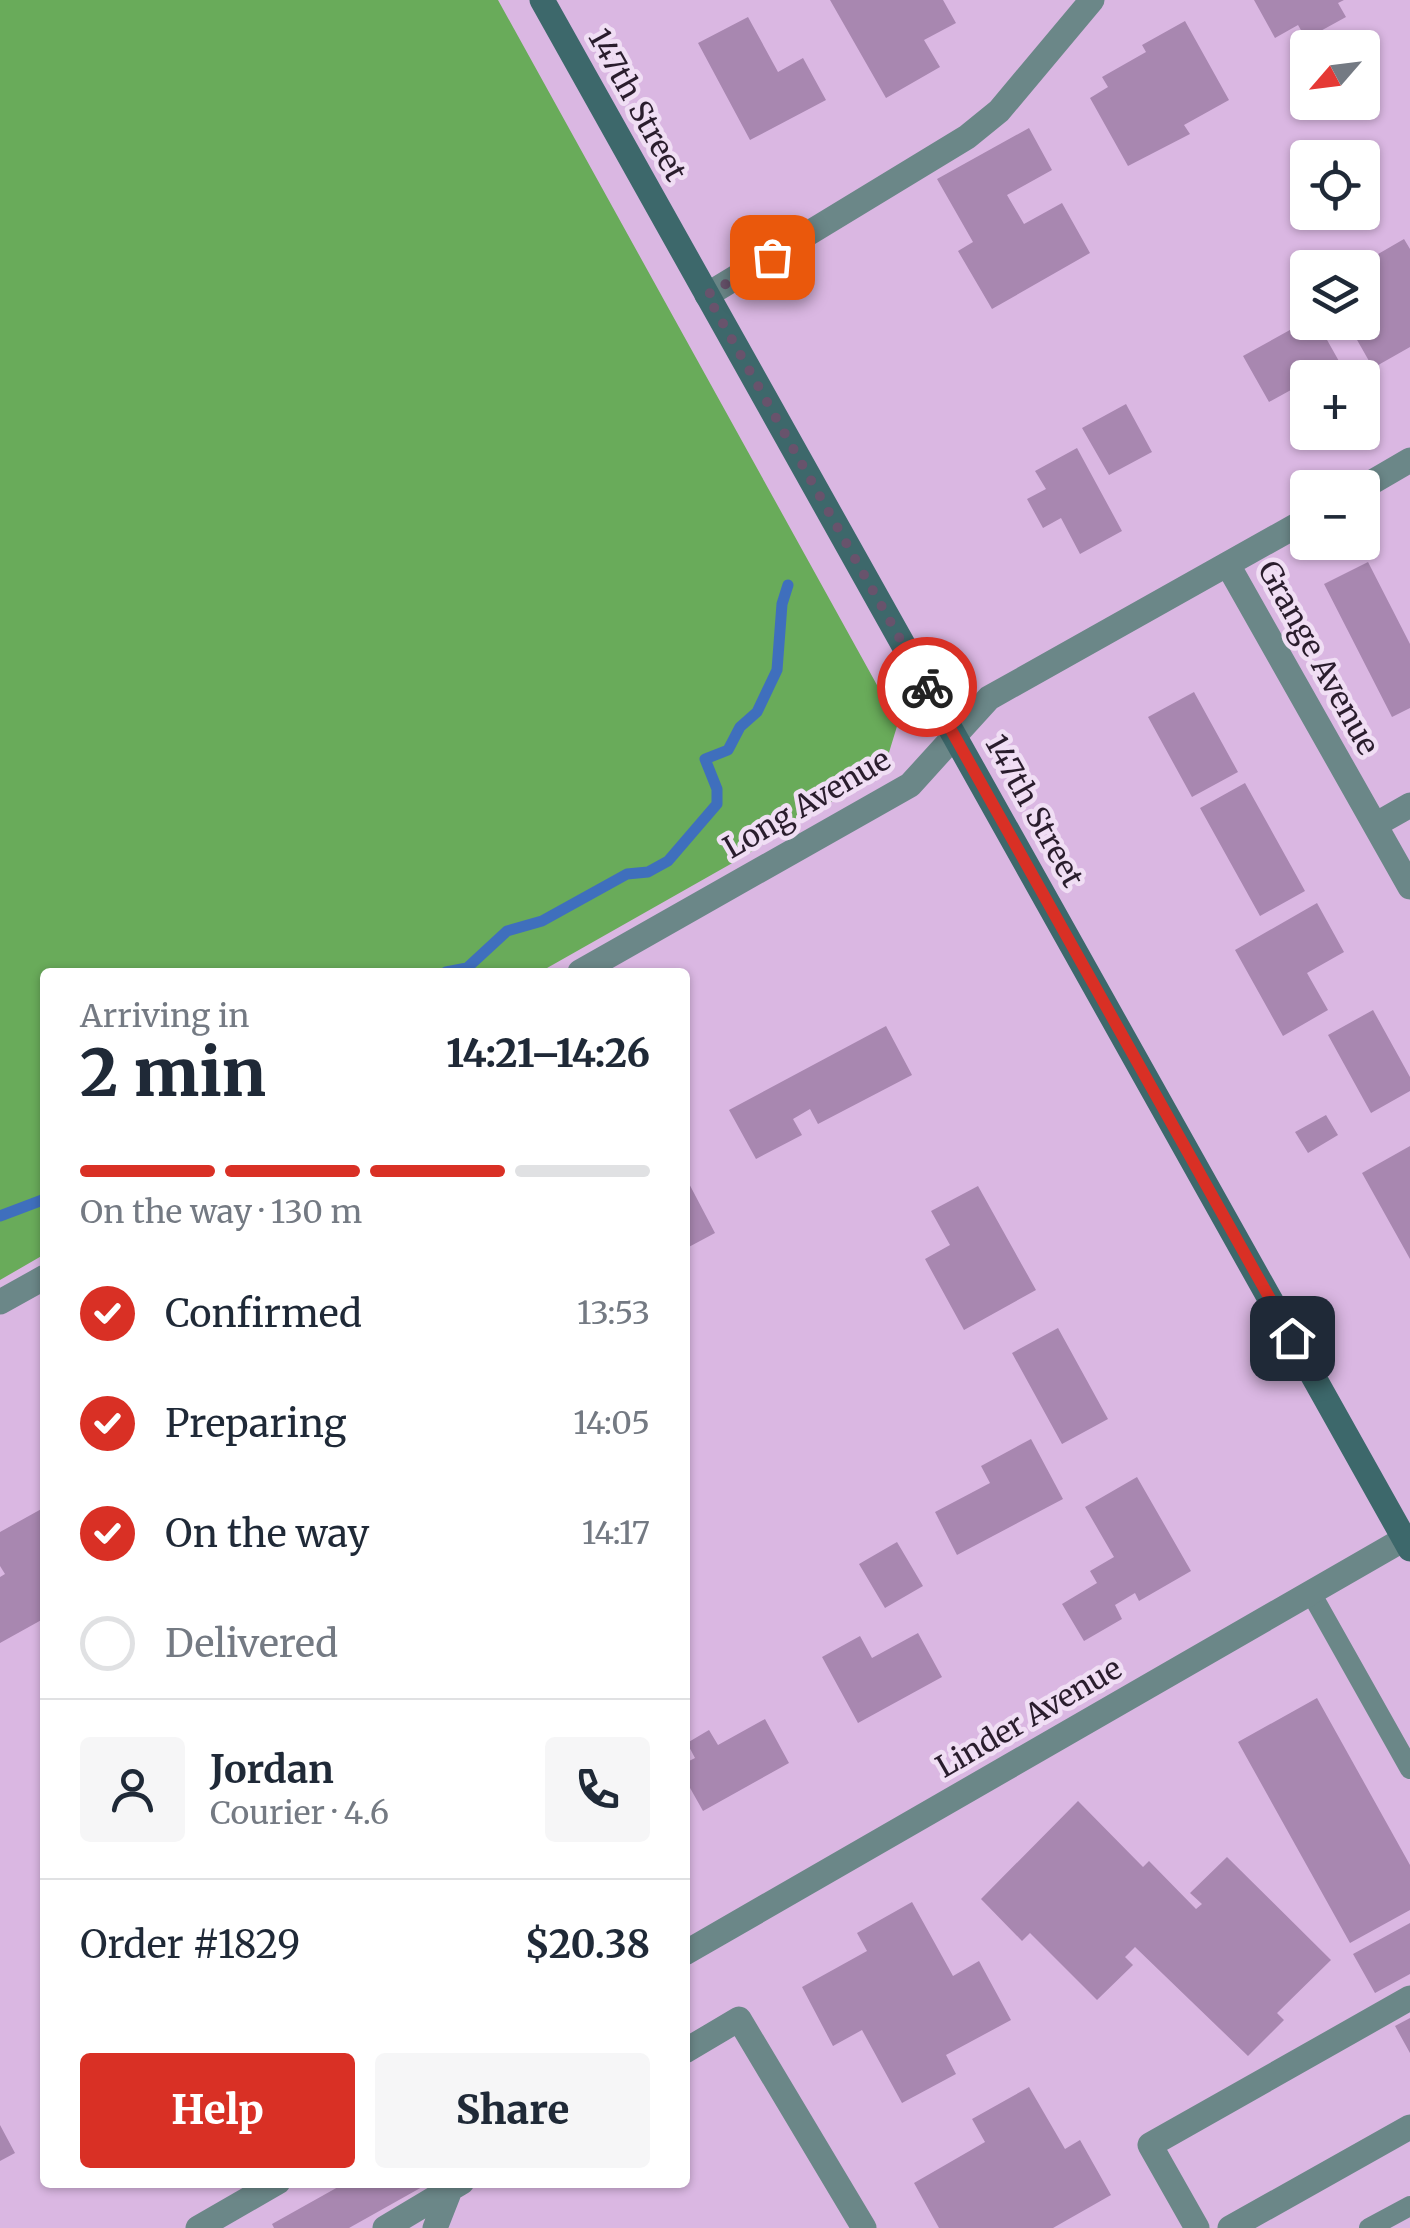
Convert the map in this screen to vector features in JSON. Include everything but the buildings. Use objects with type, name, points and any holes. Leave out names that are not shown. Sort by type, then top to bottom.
[{"type":"main road","name":"147th Street","points":[[542,0],[1407,1544]]},
{"type":"street","points":[[707,295],[967,137],[999,112],[1092,0]]},
{"type":"street","points":[[1380,478],[1410,460]]},
{"type":"street","name":"Long Avenue","points":[[587,968],[910,785],[989,698],[1290,529]]},
{"type":"street","name":"Grange Avenue","points":[[1228,565],[1410,887]]},
{"type":"street","points":[[1375,825],[1410,805]]},
{"type":"street","points":[[0,1302],[40,1279]]},
{"type":"street","name":"Linder Avenue","points":[[690,1949],[1311,1593],[1407,1544]]},
{"type":"street","points":[[1197,2228],[1150,2145],[1410,1998]]},
{"type":"street","points":[[690,2048],[740,2019],[864,2228]]},
{"type":"street","points":[[1230,2228],[1410,2127]]},
{"type":"street","points":[[198,2228],[268,2188]]},
{"type":"street","points":[[386,2228],[453,2188]]},
{"type":"street","points":[[435,2228],[455,2188]]},
{"type":"lane","points":[[1311,1593],[1410,1768]]},
{"type":"lane","points":[[1369,2228],[1410,2206]]},
{"type":"green space","points":[[0,0],[498,0],[898,723],[887,759],[858,785],[743,857],[547,968],[40,968],[40,1257],[0,1280]]},
{"type":"waterway","points":[[467,968],[507,931],[542,921],[627,874],[648,872],[668,861],[717,804],[717,789],[705,759],[728,750],[740,727],[757,712],[777,670],[782,604],[788,585]]},
{"type":"waterway","points":[[0,1216],[40,1201]]},
{"type":"way so far","points":[[772,257],[707,295],[927,687]]},
{"type":"route","points":[[927,687],[1292,1338]]}]
